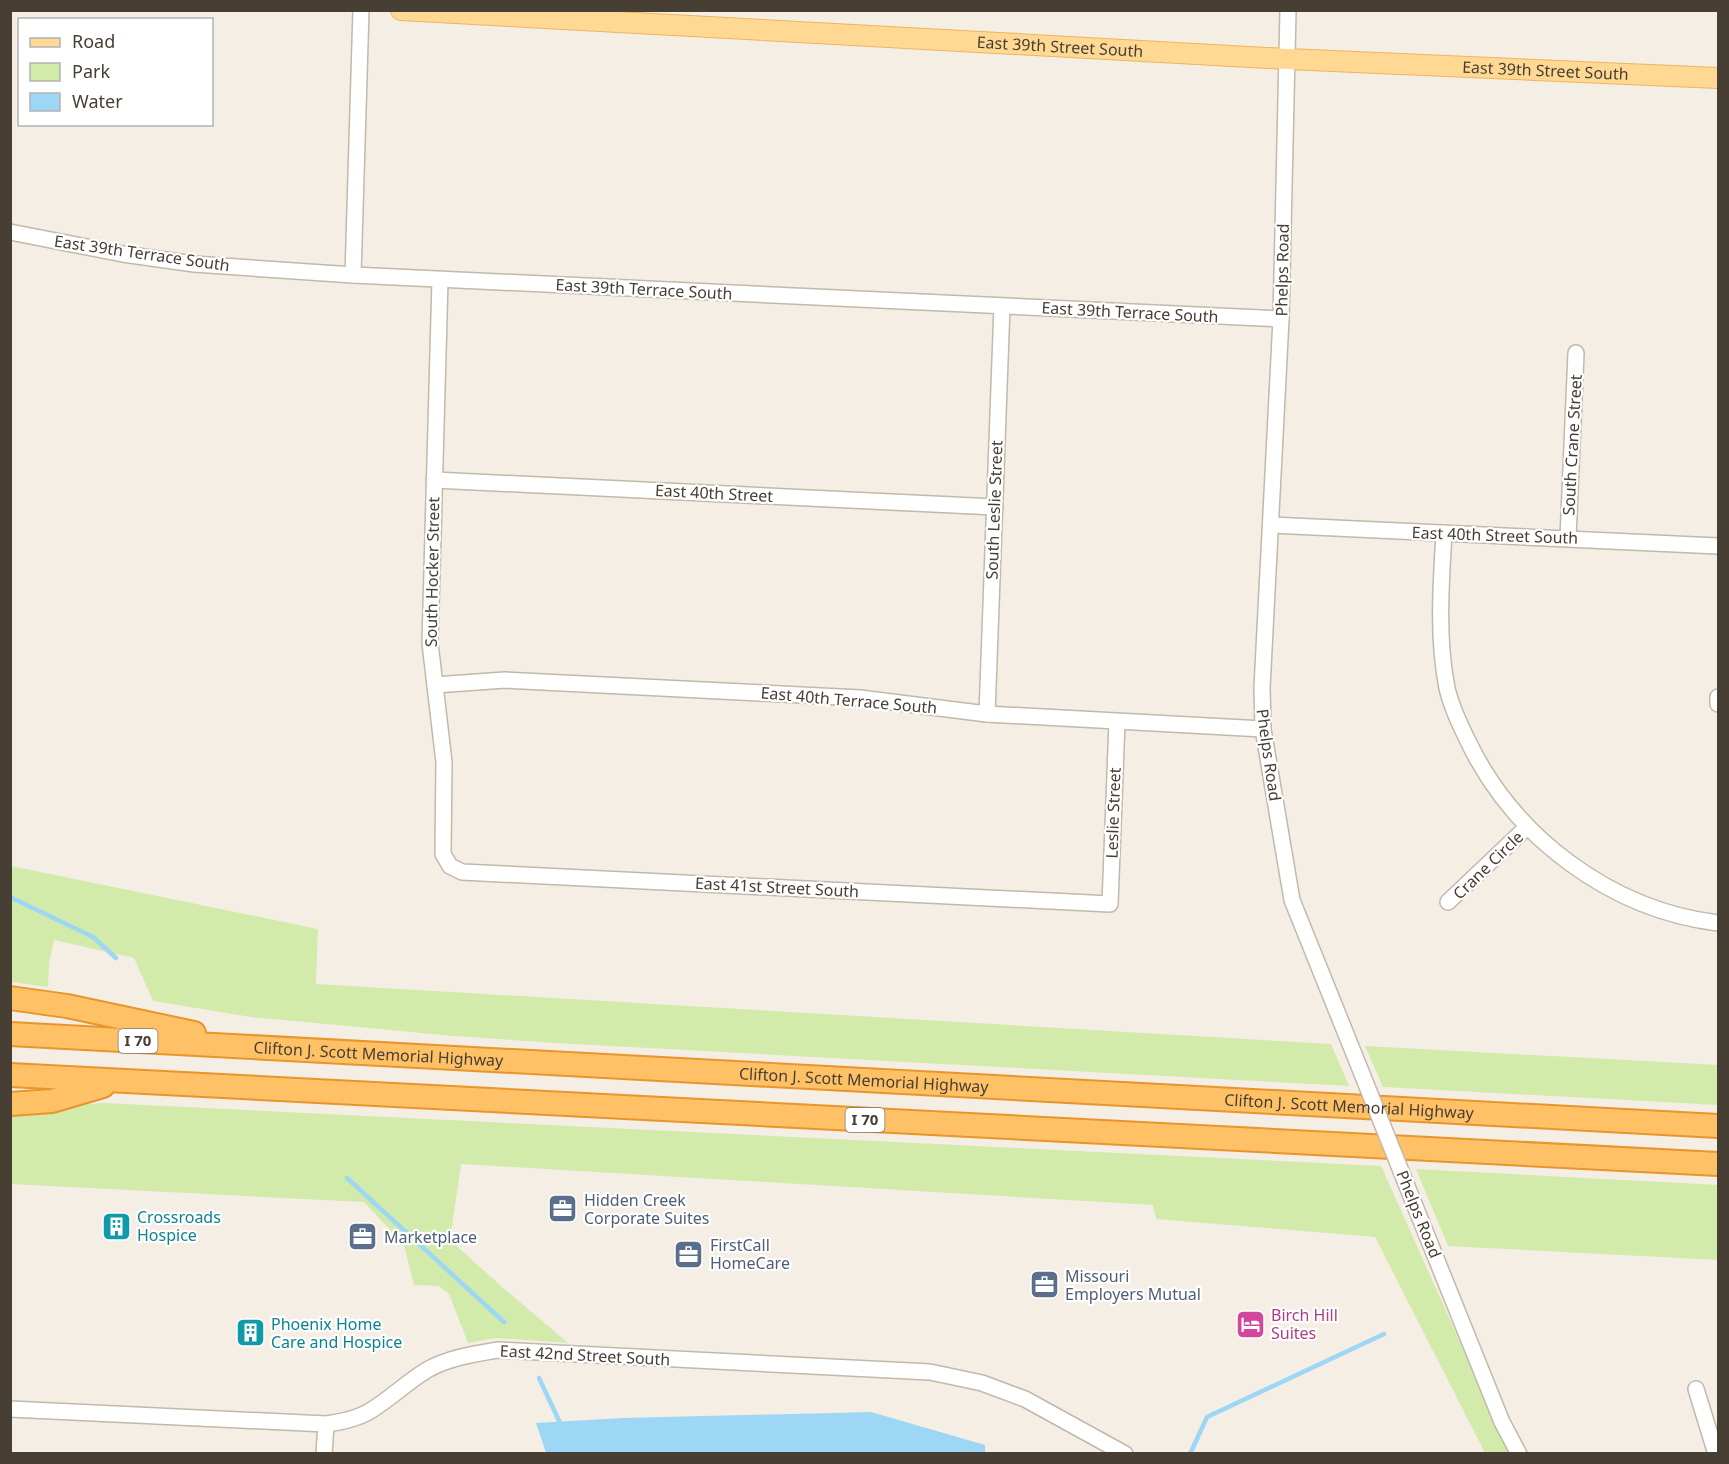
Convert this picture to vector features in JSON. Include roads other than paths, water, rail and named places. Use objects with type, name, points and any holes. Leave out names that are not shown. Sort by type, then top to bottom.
[{"type":"highway","points":[[10,998],[67,1006],[266,1048]]},
{"type":"highway","name":"Clifton J. Scott Memorial Highway","points":[[10,1034],[1719,1126]]},
{"type":"highway","name":"I 70","points":[[10,1075],[1719,1164]]},
{"type":"highway","points":[[10,1104],[52,1101],[123,1081]]},
{"type":"main road","name":"East 39th Street South","points":[[401,10],[1287,59],[1719,78]]},
{"type":"street","points":[[353,275],[361,10]]},
{"type":"street","name":"Phelps Road","points":[[1288,10],[1281,319],[1262,687],[1263,729],[1292,900],[1503,1422],[1519,1454]]},
{"type":"street","name":"East 39th Terrace South","points":[[10,232],[123,254],[194,264],[353,275],[1281,319]]},
{"type":"street","name":"South Hocker Street","points":[[440,280],[430,643],[444,762],[445,812],[442,843],[447,863]]},
{"type":"street","name":"South Leslie Street","points":[[987,714],[1002,306]]},
{"type":"street","name":"South Crane Street","points":[[1568,538],[1576,353]]},
{"type":"street","name":"East 40th Street","points":[[434,480],[995,507]]},
{"type":"street","name":"East 40th Street South","points":[[1271,525],[1719,546]]},
{"type":"street","points":[[1444,533],[1441,608],[1448,689],[1459,723],[1475,757],[1500,795],[1527,827],[1584,873],[1624,895],[1658,909],[1699,921],[1719,923]]},
{"type":"street","name":"East 40th Terrace South","points":[[435,685],[506,680],[860,698],[987,714],[1263,729]]},
{"type":"street","points":[[1718,704],[1719,697]]},
{"type":"street","name":"Leslie Street","points":[[1110,904],[1117,722]]},
{"type":"street","name":"Crane Circle","points":[[1448,902],[1527,827]]},
{"type":"street","name":"East 41st Street South","points":[[447,863],[462,872],[1110,904]]},
{"type":"street","name":"East 42nd Street South","points":[[10,1409],[326,1424],[348,1420],[369,1412],[427,1370],[472,1354],[498,1350],[930,1372],[982,1383],[1025,1399],[1125,1454]]},
{"type":"street","points":[[1696,1389],[1716,1454]]},
{"type":"street","points":[[324,1454],[326,1424]]},
{"type":"water","points":[[871,1412],[985,1445],[985,1453],[546,1453],[536,1423],[623,1418]]},
{"type":"waterway","points":[[10,897],[93,937],[116,958]]},
{"type":"waterway","points":[[347,1178],[504,1322]]},
{"type":"waterway","points":[[1190,1454],[1207,1417],[1384,1334]]},
{"type":"waterway","points":[[539,1378],[561,1425]]},
{"type":"place","name":"Hidden Creek Corporate Suites","points":[[563,1209]]},
{"type":"place","name":"Crossroads Hospice","points":[[116,1226]]},
{"type":"place","name":"Marketplace","points":[[363,1237]]},
{"type":"place","name":"FirstCall HomeCare","points":[[689,1254]]},
{"type":"place","name":"Missouri Employers Mutual","points":[[1044,1285]]},
{"type":"place","name":"Birch Hill Suites","points":[[1250,1324]]},
{"type":"place","name":"Phoenix Home Care and Hospice","points":[[250,1333]]}]
